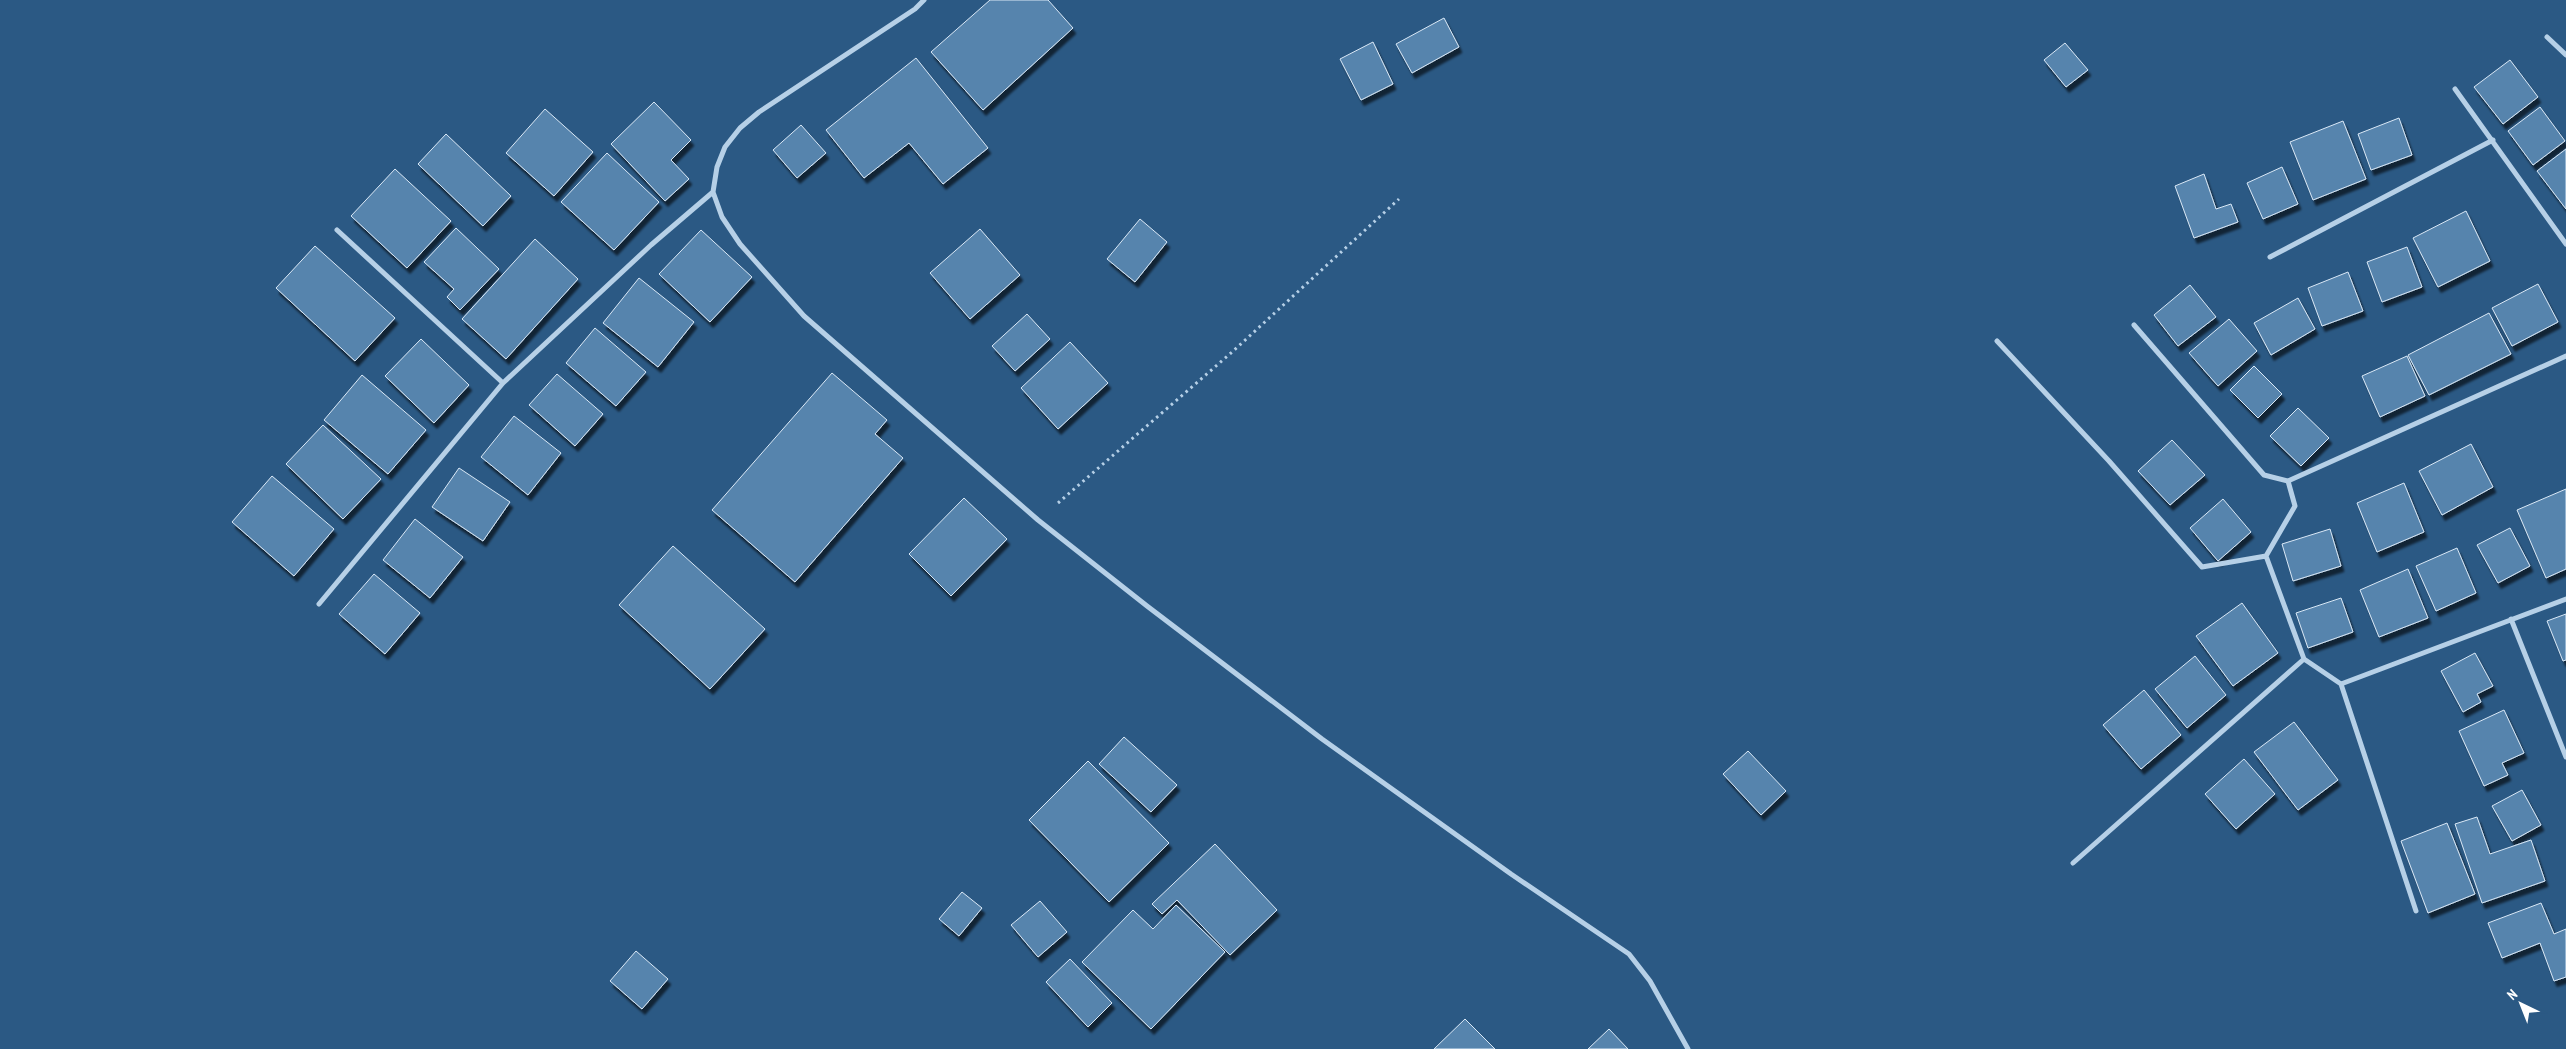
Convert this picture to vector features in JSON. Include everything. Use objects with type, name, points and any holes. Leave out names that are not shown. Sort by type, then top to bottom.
[{"type":"street","points":[[924,0],[915,9],[759,112],[740,128],[724,148],[717,167],[713,192],[722,217],[740,244],[804,316],[1038,520],[1147,606],[1322,739],[1511,874],[1621,948],[1640,966],[1650,981],[1688,1049]]},
{"type":"street","points":[[2547,37],[2566,55]]},
{"type":"street","points":[[2455,89],[2566,244]]},
{"type":"street","points":[[2270,257],[2493,140]]},
{"type":"street","points":[[320,604],[503,383],[651,245],[713,192]]},
{"type":"street","points":[[337,230],[503,383]]},
{"type":"street","points":[[2134,325],[2264,475],[2288,481],[2566,356]]},
{"type":"street","points":[[1997,341],[2109,461],[2202,567],[2266,556]]},
{"type":"street","points":[[2288,481],[2294,506],[2266,556],[2304,660],[2341,684],[2416,911]]},
{"type":"street","points":[[2341,684],[2566,599]]},
{"type":"street","points":[[2511,620],[2566,757]]},
{"type":"street","points":[[2073,863],[2304,660]]},
{"type":"path","points":[[1038,520],[1231,353],[1399,199]]},
{"type":"building","points":[[990,0],[1048,0],[1073,28],[983,110],[931,52]]},
{"type":"building","points":[[1444,18],[1459,47],[1412,73],[1396,44]]},
{"type":"building","points":[[1373,42],[1393,84],[1361,100],[1340,59]]},
{"type":"building","points":[[2065,43],[2088,70],[2066,87],[2044,60]]},
{"type":"building","points":[[916,58],[988,148],[943,184],[909,143],[864,178],[826,130]]},
{"type":"building","points":[[2510,60],[2538,97],[2503,124],[2474,87]]},
{"type":"building","points":[[654,102],[691,140],[671,160],[689,179],[665,201],[611,144]]},
{"type":"building","points":[[2540,107],[2565,141],[2533,165],[2508,131]]},
{"type":"building","points":[[545,109],[593,152],[554,196],[506,153]]},
{"type":"building","points":[[2399,118],[2412,155],[2371,170],[2358,134]]},
{"type":"building","points":[[2343,121],[2366,179],[2313,200],[2290,142]]},
{"type":"building","points":[[801,125],[826,153],[797,178],[773,150]]},
{"type":"building","points":[[446,134],[511,196],[483,226],[418,164]]},
{"type":"building","points":[[2566,149],[2566,209],[2537,171]]},
{"type":"building","points":[[607,153],[659,202],[614,250],[561,202]]},
{"type":"building","points":[[2282,167],[2298,204],[2263,219],[2247,183]]},
{"type":"building","points":[[395,169],[451,221],[407,268],[351,216]]},
{"type":"building","points":[[2204,174],[2216,209],[2231,204],[2238,222],[2194,238],[2175,186]]},
{"type":"building","points":[[2466,211],[2490,261],[2438,287],[2413,238]]},
{"type":"building","points":[[1140,219],[1167,242],[1135,282],[1107,259]]},
{"type":"building","points":[[456,228],[499,269],[460,310],[447,297],[454,289],[424,262]]},
{"type":"building","points":[[980,229],[1020,275],[970,319],[930,273]]},
{"type":"building","points":[[701,230],[752,277],[710,322],[659,274]]},
{"type":"building","points":[[535,239],[578,279],[506,359],[462,319]]},
{"type":"building","points":[[315,246],[395,318],[355,361],[276,288]]},
{"type":"building","points":[[2407,247],[2422,287],[2382,302],[2367,262]]},
{"type":"building","points":[[2348,272],[2363,311],[2322,326],[2308,288]]},
{"type":"building","points":[[639,278],[694,322],[658,367],[603,323]]},
{"type":"building","points":[[2538,284],[2558,322],[2512,346],[2492,308]]},
{"type":"building","points":[[2190,285],[2216,317],[2178,346],[2154,315]]},
{"type":"building","points":[[2298,298],[2315,329],[2271,355],[2254,323]]},
{"type":"building","points":[[2489,313],[2511,354],[2429,395],[2408,355]]},
{"type":"building","points":[[1027,314],[1050,339],[1015,371],[992,346]]},
{"type":"building","points":[[2229,319],[2257,351],[2218,386],[2189,353]]},
{"type":"building","points":[[595,328],[646,372],[616,406],[566,363]]},
{"type":"building","points":[[421,339],[469,385],[434,423],[385,376]]},
{"type":"building","points":[[1070,342],[1108,383],[1058,429],[1021,388]]},
{"type":"building","points":[[2407,356],[2425,396],[2380,417],[2362,376]]},
{"type":"building","points":[[2254,366],[2282,394],[2258,418],[2230,390]]},
{"type":"building","points":[[832,373],[887,420],[875,434],[903,458],[795,582],[712,510]]},
{"type":"building","points":[[557,374],[603,414],[575,446],[529,405]]},
{"type":"building","points":[[362,375],[426,430],[388,474],[324,420]]},
{"type":"building","points":[[2298,408],[2329,438],[2301,466],[2270,436]]},
{"type":"building","points":[[514,416],[561,453],[528,495],[481,457]]},
{"type":"building","points":[[323,425],[381,479],[343,519],[286,464]]},
{"type":"building","points":[[2172,440],[2205,475],[2170,505],[2138,471]]},
{"type":"building","points":[[2471,444],[2493,487],[2442,515],[2419,471]]},
{"type":"building","points":[[459,468],[510,502],[483,541],[432,507]]},
{"type":"building","points":[[272,476],[334,529],[294,576],[232,522]]},
{"type":"building","points":[[2404,483],[2424,532],[2377,552],[2357,503]]},
{"type":"building","points":[[2566,489],[2566,569],[2546,578],[2517,510]]},
{"type":"building","points":[[964,498],[1007,539],[951,596],[909,554]]},
{"type":"building","points":[[2223,499],[2251,532],[2218,561],[2190,528]]},
{"type":"building","points":[[415,519],[463,557],[430,598],[383,560]]},
{"type":"building","points":[[2510,528],[2530,566],[2498,583],[2477,545]]},
{"type":"building","points":[[2330,529],[2341,566],[2293,581],[2282,544]]},
{"type":"building","points":[[673,546],[765,629],[710,689],[619,605]]},
{"type":"building","points":[[2457,548],[2476,593],[2436,611],[2416,566]]},
{"type":"building","points":[[2408,569],[2428,618],[2379,637],[2360,590]]},
{"type":"building","points":[[374,574],[420,613],[385,654],[339,614]]},
{"type":"building","points":[[2341,598],[2353,632],[2308,648],[2296,613]]},
{"type":"building","points":[[2242,603],[2278,653],[2233,686],[2196,636]]},
{"type":"building","points":[[2566,614],[2566,660],[2563,661],[2547,621]]},
{"type":"building","points":[[2475,653],[2493,686],[2477,694],[2481,702],[2463,712],[2441,671]]},
{"type":"building","points":[[2195,656],[2226,695],[2187,728],[2155,689]]},
{"type":"building","points":[[2144,690],[2181,735],[2141,769],[2103,725]]},
{"type":"building","points":[[2504,710],[2524,753],[2502,763],[2508,775],[2484,786],[2459,731]]},
{"type":"building","points":[[2294,722],[2338,780],[2298,810],[2254,752]]},
{"type":"building","points":[[1124,737],[1177,785],[1151,812],[1099,764]]},
{"type":"building","points":[[1748,751],[1786,791],[1761,815],[1723,774]]},
{"type":"building","points":[[2244,759],[2275,794],[2236,829],[2205,794]]},
{"type":"building","points":[[1088,761],[1169,843],[1109,902],[1029,820]]},
{"type":"building","points":[[2522,790],[2541,825],[2512,841],[2492,806]]},
{"type":"building","points":[[2477,817],[2490,854],[2531,840],[2545,881],[2482,903],[2455,824]]},
{"type":"building","points":[[2447,823],[2475,894],[2428,913],[2401,841]]},
{"type":"building","points":[[1215,844],[1277,910],[1230,955],[1177,900],[1162,914],[1152,904]]},
{"type":"building","points":[[962,892],[982,908],[959,936],[939,919]]},
{"type":"building","points":[[1040,901],[1067,932],[1038,957],[1011,925]]},
{"type":"building","points":[[2541,903],[2554,934],[2566,929],[2566,977],[2554,981],[2540,943],[2502,958],[2488,923]]},
{"type":"building","points":[[1176,905],[1225,952],[1151,1029],[1082,962],[1133,910],[1153,929]]},
{"type":"building","points":[[636,951],[668,979],[642,1009],[610,981]]},
{"type":"building","points":[[1070,959],[1112,1003],[1088,1027],[1046,982]]},
{"type":"building","points":[[1465,1019],[1495,1049],[1434,1049]]},
{"type":"building","points":[[1609,1029],[1628,1049],[1588,1049]]}]
